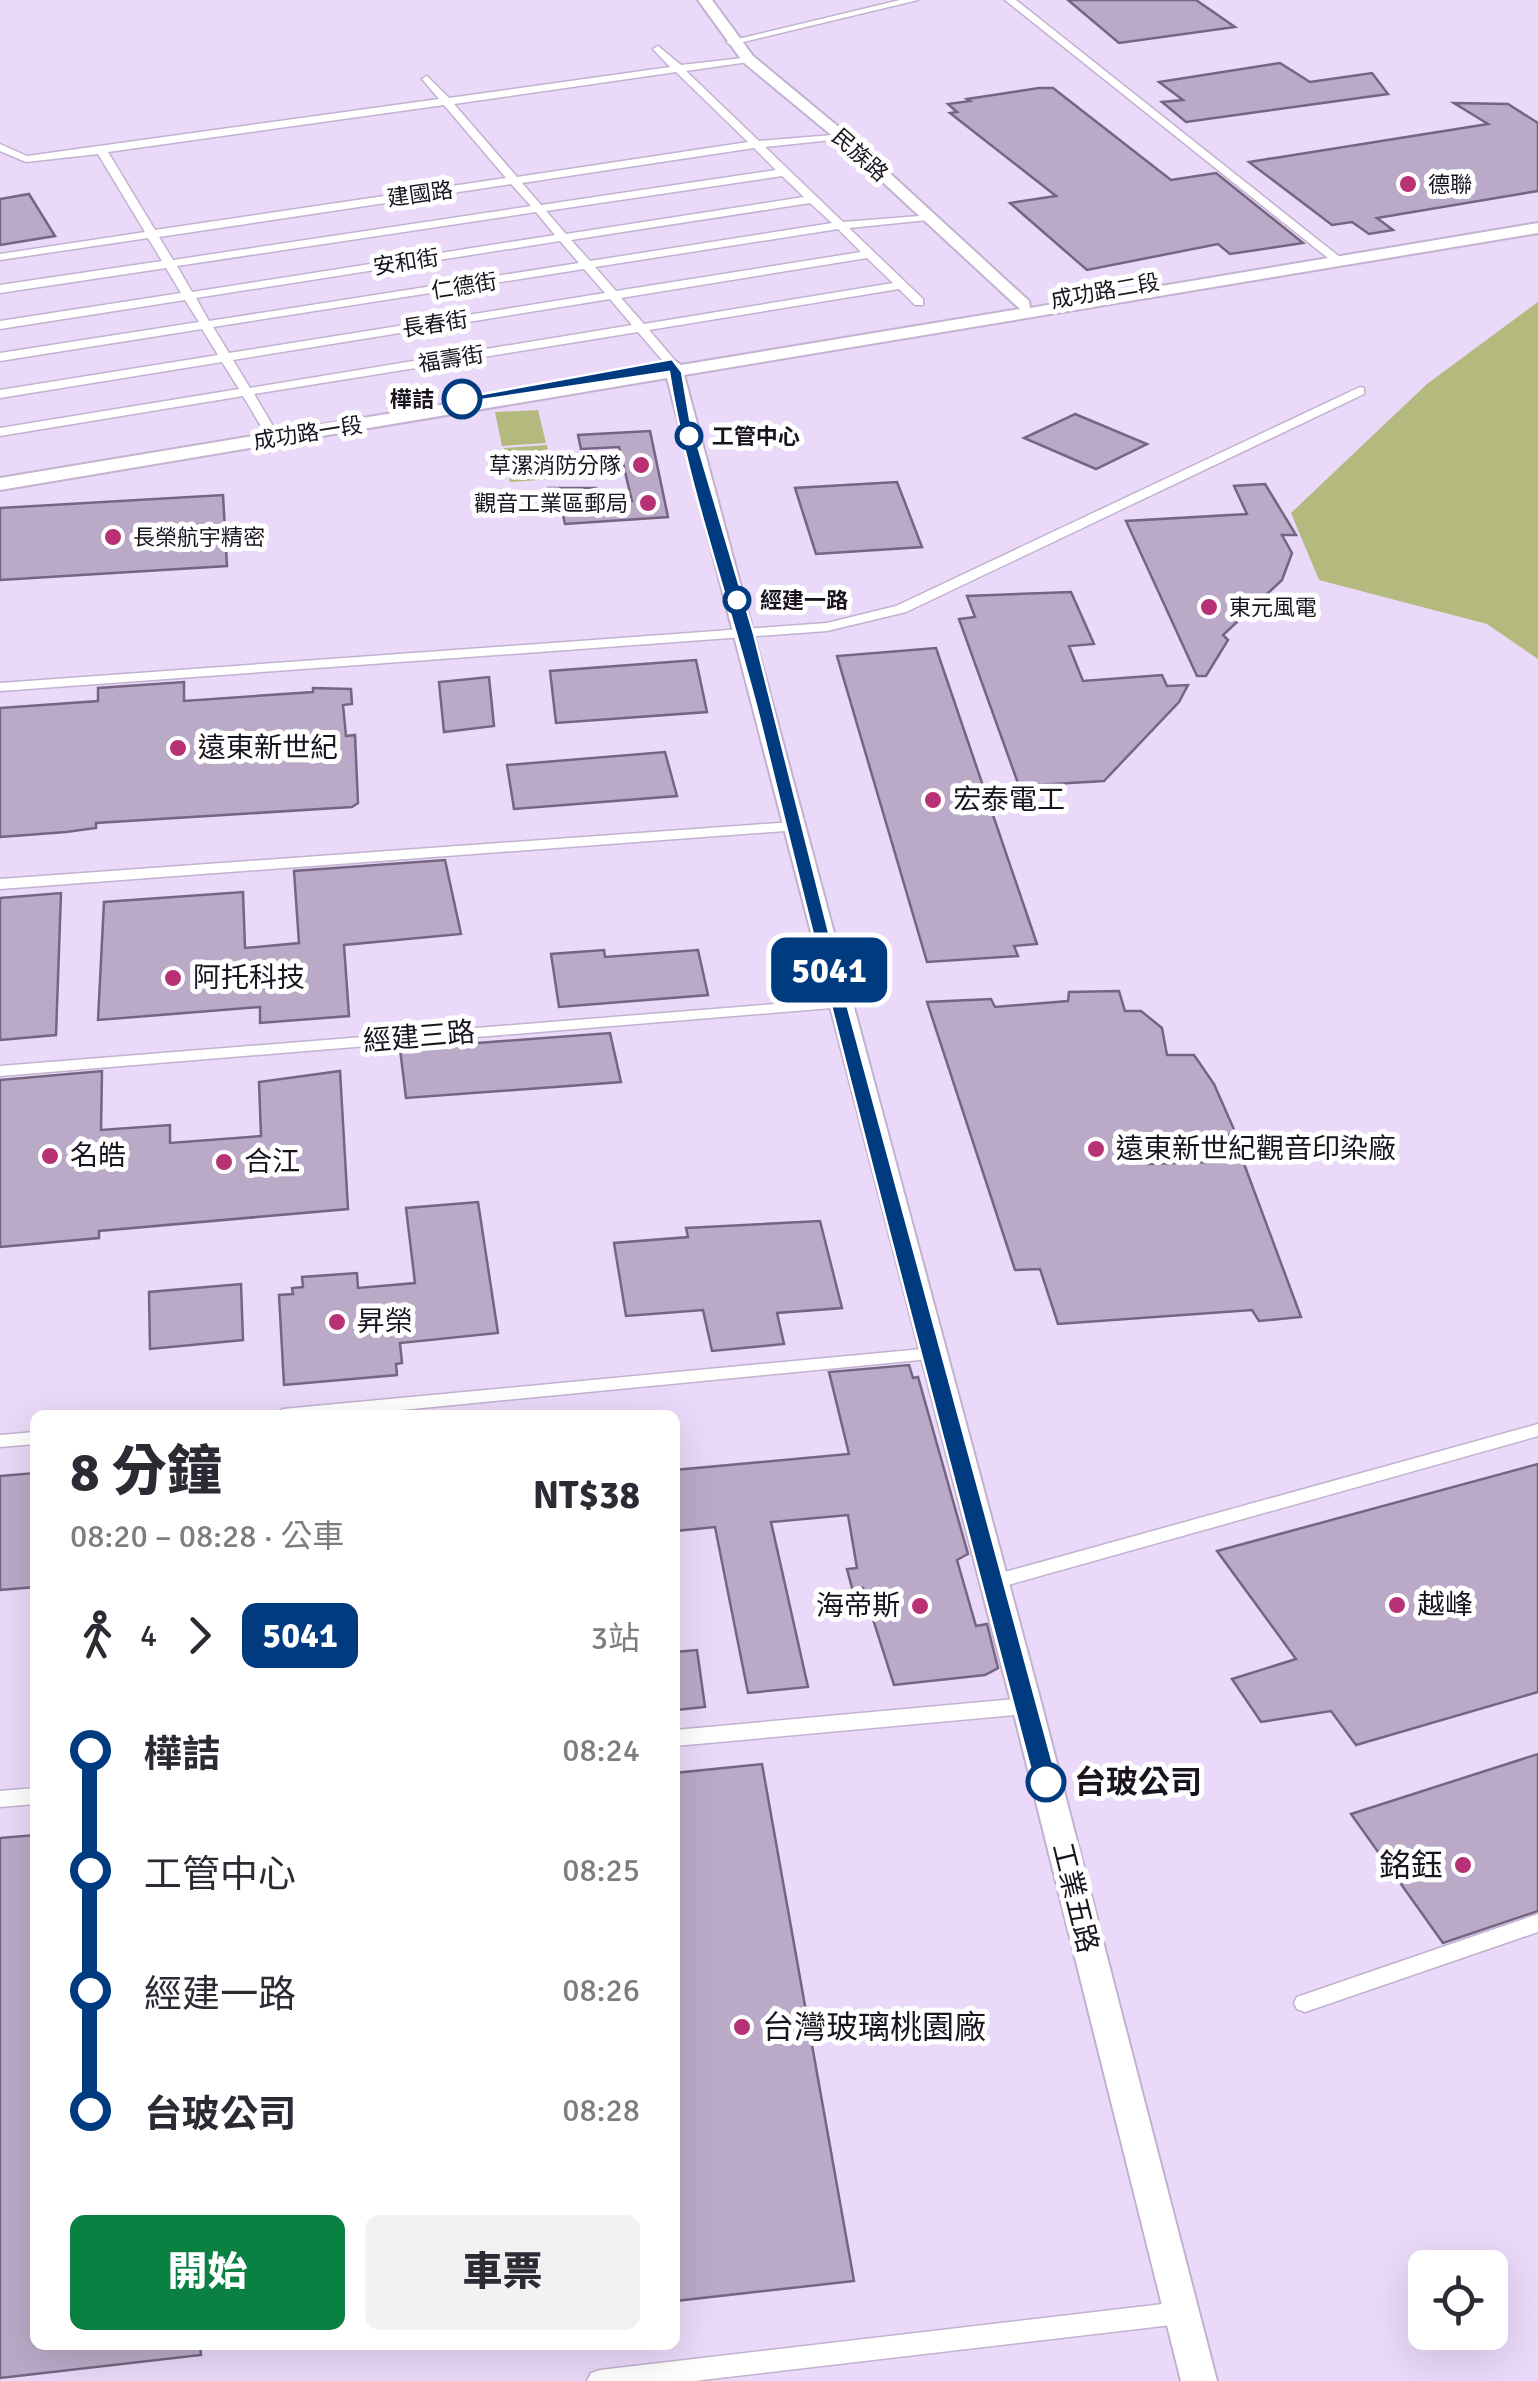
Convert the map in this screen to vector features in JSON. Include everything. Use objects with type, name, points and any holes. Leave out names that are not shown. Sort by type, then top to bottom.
[{"type":"street","name":"民族路","points":[[704,0],[731,42],[748,59],[841,136],[1023,309]]},
{"type":"street","points":[[731,42],[913,0]]},
{"type":"street","points":[[1010,0],[1332,257]]},
{"type":"street","points":[[658,49],[919,302]]},
{"type":"street","points":[[0,148],[26,159],[748,59]]},
{"type":"street","points":[[428,79],[674,368]]},
{"type":"street","name":"建國路","points":[[0,258],[758,144],[841,136]]},
{"type":"street","points":[[101,150],[272,435]]},
{"type":"street","points":[[0,290],[784,172]]},
{"type":"street","name":"安和街","points":[[0,326],[811,199]]},
{"type":"street","name":"仁德街","points":[[0,358],[837,226],[928,217]]},
{"type":"street","name":"成功路二段","points":[[674,368],[1332,257],[1538,218]]},
{"type":"street","name":"成功路二段","points":[[1332,257],[1538,228]]},
{"type":"street","name":"長春街","points":[[0,394],[871,254]]},
{"type":"street","name":"福壽街","points":[[0,432],[902,284]]},
{"type":"street","name":"成功路一段","points":[[0,484],[674,368]]},
{"type":"street","name":"工業五路","points":[[674,368],[684,419],[746,634],[838,1004],[1027,1706],[1199,2381]]},
{"type":"street","points":[[0,686],[827,627],[901,609],[1360,392]]},
{"type":"street","name":"成功路一段","points":[[0,474],[272,435]]},
{"type":"street","points":[[0,884],[793,827]]},
{"type":"street","name":"經建三路","points":[[0,1071],[838,1004]]},
{"type":"street","points":[[336,1410],[933,1354]]},
{"type":"street","points":[[994,1582],[1538,1430]]},
{"type":"street","points":[[0,1442],[30,1439]]},
{"type":"street","points":[[680,1738],[1027,1706]]},
{"type":"street","points":[[0,1799],[30,1796]]},
{"type":"street","points":[[1306,2004],[1538,1923]]},
{"type":"street","points":[[600,2381],[1180,2313]]},
{"type":"green space","points":[[1538,302],[1538,659],[1487,624],[1319,580],[1291,513],[1427,384]]},
{"type":"green space","points":[[538,410],[546,443],[502,446],[495,412]]},
{"type":"green space","points":[[547,445],[554,479],[510,482],[504,448]]},
{"type":"building","points":[[1068,0],[1196,0],[1235,27],[1119,43]]},
{"type":"building","points":[[1280,63],[1310,82],[1372,73],[1388,94],[1186,122],[1162,102],[1183,100],[1159,82]]},
{"type":"building","points":[[1053,88],[1171,180],[1216,173],[1303,243],[1230,254],[1218,244],[1087,270],[1010,203],[1056,196],[950,113],[957,112],[948,104]]},
{"type":"building","name":"德聯","points":[[1454,103],[1508,104],[1538,123],[1538,191],[1377,218],[1393,230],[1369,234],[1352,222],[1332,225],[1249,162],[1488,124]]},
{"type":"building","points":[[29,194],[55,236],[0,245],[0,199]]},
{"type":"building","points":[[1075,414],[1147,444],[1096,469],[1024,438]]},
{"type":"building","points":[[650,431],[668,517],[565,524],[560,503],[550,503],[548,488],[596,488],[600,502],[632,501],[619,447],[581,449],[578,435]]},
{"type":"building","points":[[897,482],[922,547],[816,554],[795,488]]},
{"type":"building","name":"東元風電","points":[[1265,484],[1296,535],[1282,535],[1292,553],[1282,580],[1223,635],[1228,640],[1206,676],[1197,676],[1126,521],[1247,514],[1234,486]]},
{"type":"building","name":"長榮航宇精密","points":[[223,495],[227,566],[0,580],[0,508]]},
{"type":"building","name":"宏泰電工","points":[[1071,592],[1094,644],[1069,646],[1083,681],[1162,675],[1167,686],[1188,685],[1179,702],[1104,781],[1019,786],[959,619],[975,617],[967,596]]},
{"type":"building","name":"宏泰電工","points":[[936,648],[1037,944],[1014,946],[1018,956],[927,962],[837,656]]},
{"type":"building","points":[[696,660],[707,712],[556,723],[550,671]]},
{"type":"building","points":[[489,677],[494,726],[444,732],[439,682]]},
{"type":"building","name":"遠東新世紀","points":[[184,682],[184,701],[313,692],[313,688],[351,689],[352,704],[343,705],[346,736],[355,735],[358,803],[352,807],[96,823],[96,828],[0,837],[0,708],[98,701],[98,688]]},
{"type":"building","points":[[665,752],[677,796],[514,809],[507,765]]},
{"type":"building","points":[[445,860],[461,934],[344,945],[349,1016],[260,1023],[260,1007],[98,1020],[104,902],[243,892],[245,948],[299,943],[294,871]]},
{"type":"building","points":[[61,893],[56,1035],[0,1040],[0,898]]},
{"type":"building","points":[[604,950],[605,957],[698,950],[708,995],[559,1007],[551,954]]},
{"type":"building","name":"遠東新世紀觀音印染廠","points":[[1119,991],[1125,1011],[1141,1011],[1162,1028],[1167,1055],[1194,1055],[1214,1084],[1236,1134],[1146,1145],[1148,1164],[1243,1161],[1301,1317],[1259,1321],[1252,1310],[1058,1324],[1040,1269],[1015,1270],[927,1002],[991,999],[995,1007],[1068,1001],[1069,992]]},
{"type":"building","points":[[610,1033],[621,1082],[406,1098],[400,1049]]},
{"type":"building","points":[[102,1071],[101,1130],[170,1125],[170,1143],[261,1136],[259,1082],[340,1071],[348,1209],[99,1231],[99,1238],[0,1247],[0,1080]]},
{"type":"building","points":[[478,1202],[498,1333],[400,1343],[402,1363],[396,1364],[397,1375],[284,1385],[279,1295],[293,1294],[292,1288],[303,1287],[302,1277],[357,1273],[358,1288],[415,1283],[406,1208]]},
{"type":"building","points":[[820,1221],[842,1308],[777,1313],[784,1344],[712,1351],[703,1310],[626,1316],[614,1243],[688,1237],[686,1228]]},
{"type":"building","points":[[241,1284],[243,1340],[150,1349],[149,1292]]},
{"type":"building","points":[[909,1365],[913,1378],[918,1377],[968,1554],[957,1560],[976,1626],[987,1624],[998,1668],[985,1675],[894,1685],[863,1588],[852,1588],[847,1569],[857,1568],[848,1515],[771,1522],[808,1687],[748,1693],[715,1527],[680,1530],[680,1470],[849,1454],[829,1372]]},
{"type":"building","name":"越峰","points":[[1538,1464],[1538,1692],[1356,1745],[1331,1711],[1261,1722],[1232,1679],[1296,1659],[1217,1551]]},
{"type":"building","points":[[30,1473],[30,1587],[0,1590],[0,1476]]},
{"type":"building","points":[[697,1650],[705,1707],[680,1710],[680,1652]]},
{"type":"building","name":"銘鈺","points":[[1538,1754],[1538,1911],[1443,1943],[1351,1814]]},
{"type":"building","name":"台灣玻璃桃園廠","points":[[762,1764],[854,2281],[680,2300],[680,1772]]},
{"type":"building","points":[[30,1835],[30,2350],[200,2350],[201,2355],[0,2378],[0,1838]]},
{"type":"bus line","name":"5041","points":[[462,399],[672,364],[676,372],[684,419],[746,634],[838,1004],[1046,1782]]},
{"type":"place","name":"德聯","points":[[1408,184]]},
{"type":"place","name":"樺詰","points":[[462,399]]},
{"type":"place","name":"工管中心","points":[[689,436]]},
{"type":"place","name":"草漯消防分隊","points":[[641,465]]},
{"type":"place","name":"觀音工業區郵局","points":[[648,503]]},
{"type":"place","name":"長榮航宇精密","points":[[113,537]]},
{"type":"place","name":"經建一路","points":[[737,600]]},
{"type":"place","name":"東元風電","points":[[1209,607]]},
{"type":"place","name":"遠東新世紀","points":[[178,748]]},
{"type":"place","name":"宏泰電工","points":[[933,800]]},
{"type":"place","name":"阿托科技","points":[[173,978]]},
{"type":"place","name":"遠東新世紀觀音印染廠","points":[[1096,1149]]},
{"type":"place","name":"名皓","points":[[50,1156]]},
{"type":"place","name":"合江","points":[[224,1162]]},
{"type":"place","name":"昇榮","points":[[337,1322]]},
{"type":"place","name":"越峰","points":[[1397,1605]]},
{"type":"place","name":"海帝斯","points":[[920,1606]]},
{"type":"place","name":"台玻公司","points":[[1046,1782]]},
{"type":"place","name":"銘鈺","points":[[1463,1865]]},
{"type":"place","name":"台灣玻璃桃園廠","points":[[742,2027]]}]
